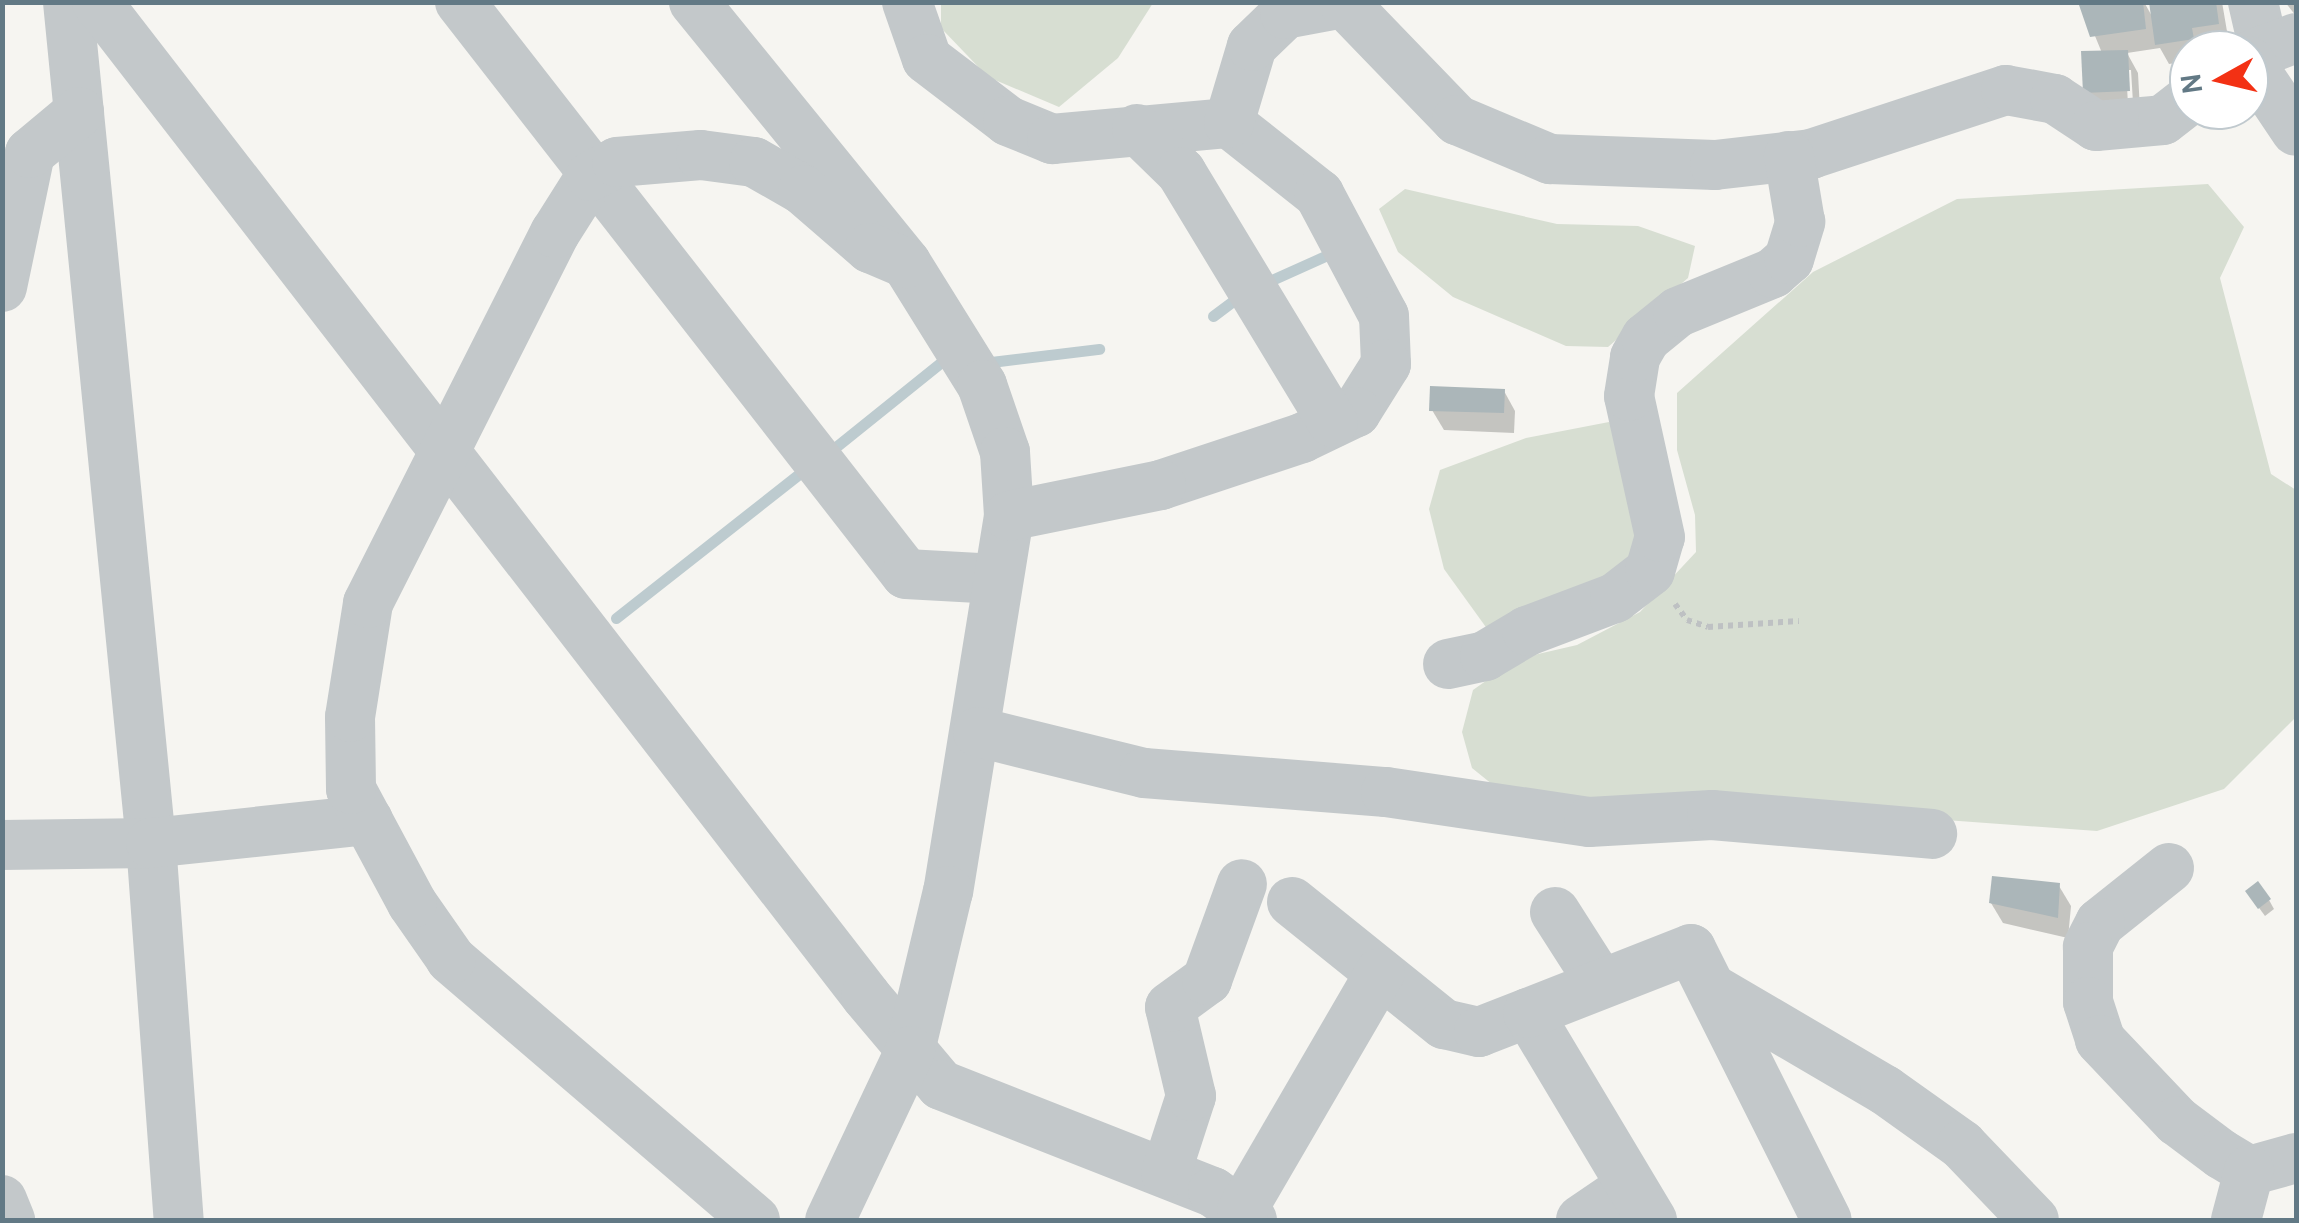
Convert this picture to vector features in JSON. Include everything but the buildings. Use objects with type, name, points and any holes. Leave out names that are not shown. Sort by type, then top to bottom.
[{"type":"street","points":[[70,2],[151,843],[178,1220]]},
{"type":"street","points":[[70,2],[211,199],[439,470]]},
{"type":"street","points":[[97,2],[439,470],[939,1117],[1230,1217]]},
{"type":"street","points":[[460,2],[591,176],[906,574],[997,579]]},
{"type":"street","points":[[694,2],[906,264],[982,385],[1004,452],[1010,516],[997,579],[978,732],[902,1066],[830,1220]]},
{"type":"street","points":[[906,2],[928,59],[1008,121],[1052,138],[1230,123],[1319,194],[1384,316],[1386,364],[1356,412],[1160,485],[1010,516]]},
{"type":"street","points":[[2253,2],[2260,30]]},
{"type":"street","points":[[1230,123],[1252,46],[1285,14],[1344,3],[1457,120],[1550,159],[1715,164],[1788,156],[2006,90],[2054,100],[2096,126],[2164,120],[2169,116]]},
{"type":"street","points":[[2269,61],[2296,131]]},
{"type":"street","points":[[2,286],[30,152],[79,112]]},
{"type":"street","points":[[1137,129],[1182,172],[1334,423]]},
{"type":"street","points":[[755,1220],[451,959],[351,789],[350,717],[368,603],[439,470],[555,233],[591,176],[616,162],[702,155],[754,162],[803,190],[870,248],[906,264]]},
{"type":"street","points":[[1448,664],[1485,656],[1526,631],[1616,598],[1650,570],[1660,537],[1629,396],[1635,357],[1646,338],[1678,312],[1774,273],[1789,258],[1800,222],[1788,156]]},
{"type":"street","points":[[978,732],[1144,773],[1386,792],[1588,822],[1712,815],[1932,834]]},
{"type":"street","points":[[2,845],[151,843],[368,820]]},
{"type":"street","points":[[2169,868],[2100,923],[2088,947],[2088,1002],[2100,1040],[2177,1121],[2273,1164],[2236,1220]]},
{"type":"street","points":[[1166,1173],[1191,1096],[1170,1007],[1207,980],[1242,884]]},
{"type":"street","points":[[1292,902],[1444,1024],[1479,1032],[1692,948],[1827,1220]]},
{"type":"street","points":[[1555,912],[1601,984]]},
{"type":"street","points":[[1230,1217],[1380,973]]},
{"type":"street","points":[[1711,988],[1885,1090],[1947,1134],[2034,1220]]},
{"type":"street","points":[[1528,1013],[1642,1204],[1581,1220]]},
{"type":"street","points":[[902,1066],[1166,1173],[1230,1217]]},
{"type":"street","points":[[2,1200],[10,1220]]},
{"type":"path","points":[[1650,570],[1687,620],[1708,627],[1799,621]]},
{"type":"shaded area","points":[[941,3],[1153,3],[1118,58],[1059,107],[988,77],[941,28]]},
{"type":"shaded area","points":[[2208,184],[2244,227],[2220,278],[2271,474],[2296,490],[2296,717],[2224,789],[2097,831],[1701,802],[1588,810],[1498,789],[1472,768],[1462,732],[1473,690],[1517,659],[1577,645],[1640,612],[1696,552],[1695,515],[1677,450],[1677,393],[1813,272],[1957,199]]},
{"type":"shaded area","points":[[1405,189],[1557,224],[1638,226],[1695,246],[1688,278],[1608,347],[1566,346],[1453,297],[1398,252],[1379,209]]},
{"type":"shaded area","points":[[1609,422],[1626,439],[1639,543],[1622,572],[1488,630],[1444,569],[1429,509],[1440,470],[1526,438]]},
{"type":"waterway","points":[[1263,284],[1332,253]]},
{"type":"waterway","points":[[1213,316],[1240,296]]},
{"type":"waterway","points":[[991,362],[1099,349]]},
{"type":"waterway","points":[[827,454],[949,356]]},
{"type":"waterway","points":[[616,618],[808,467]]}]
